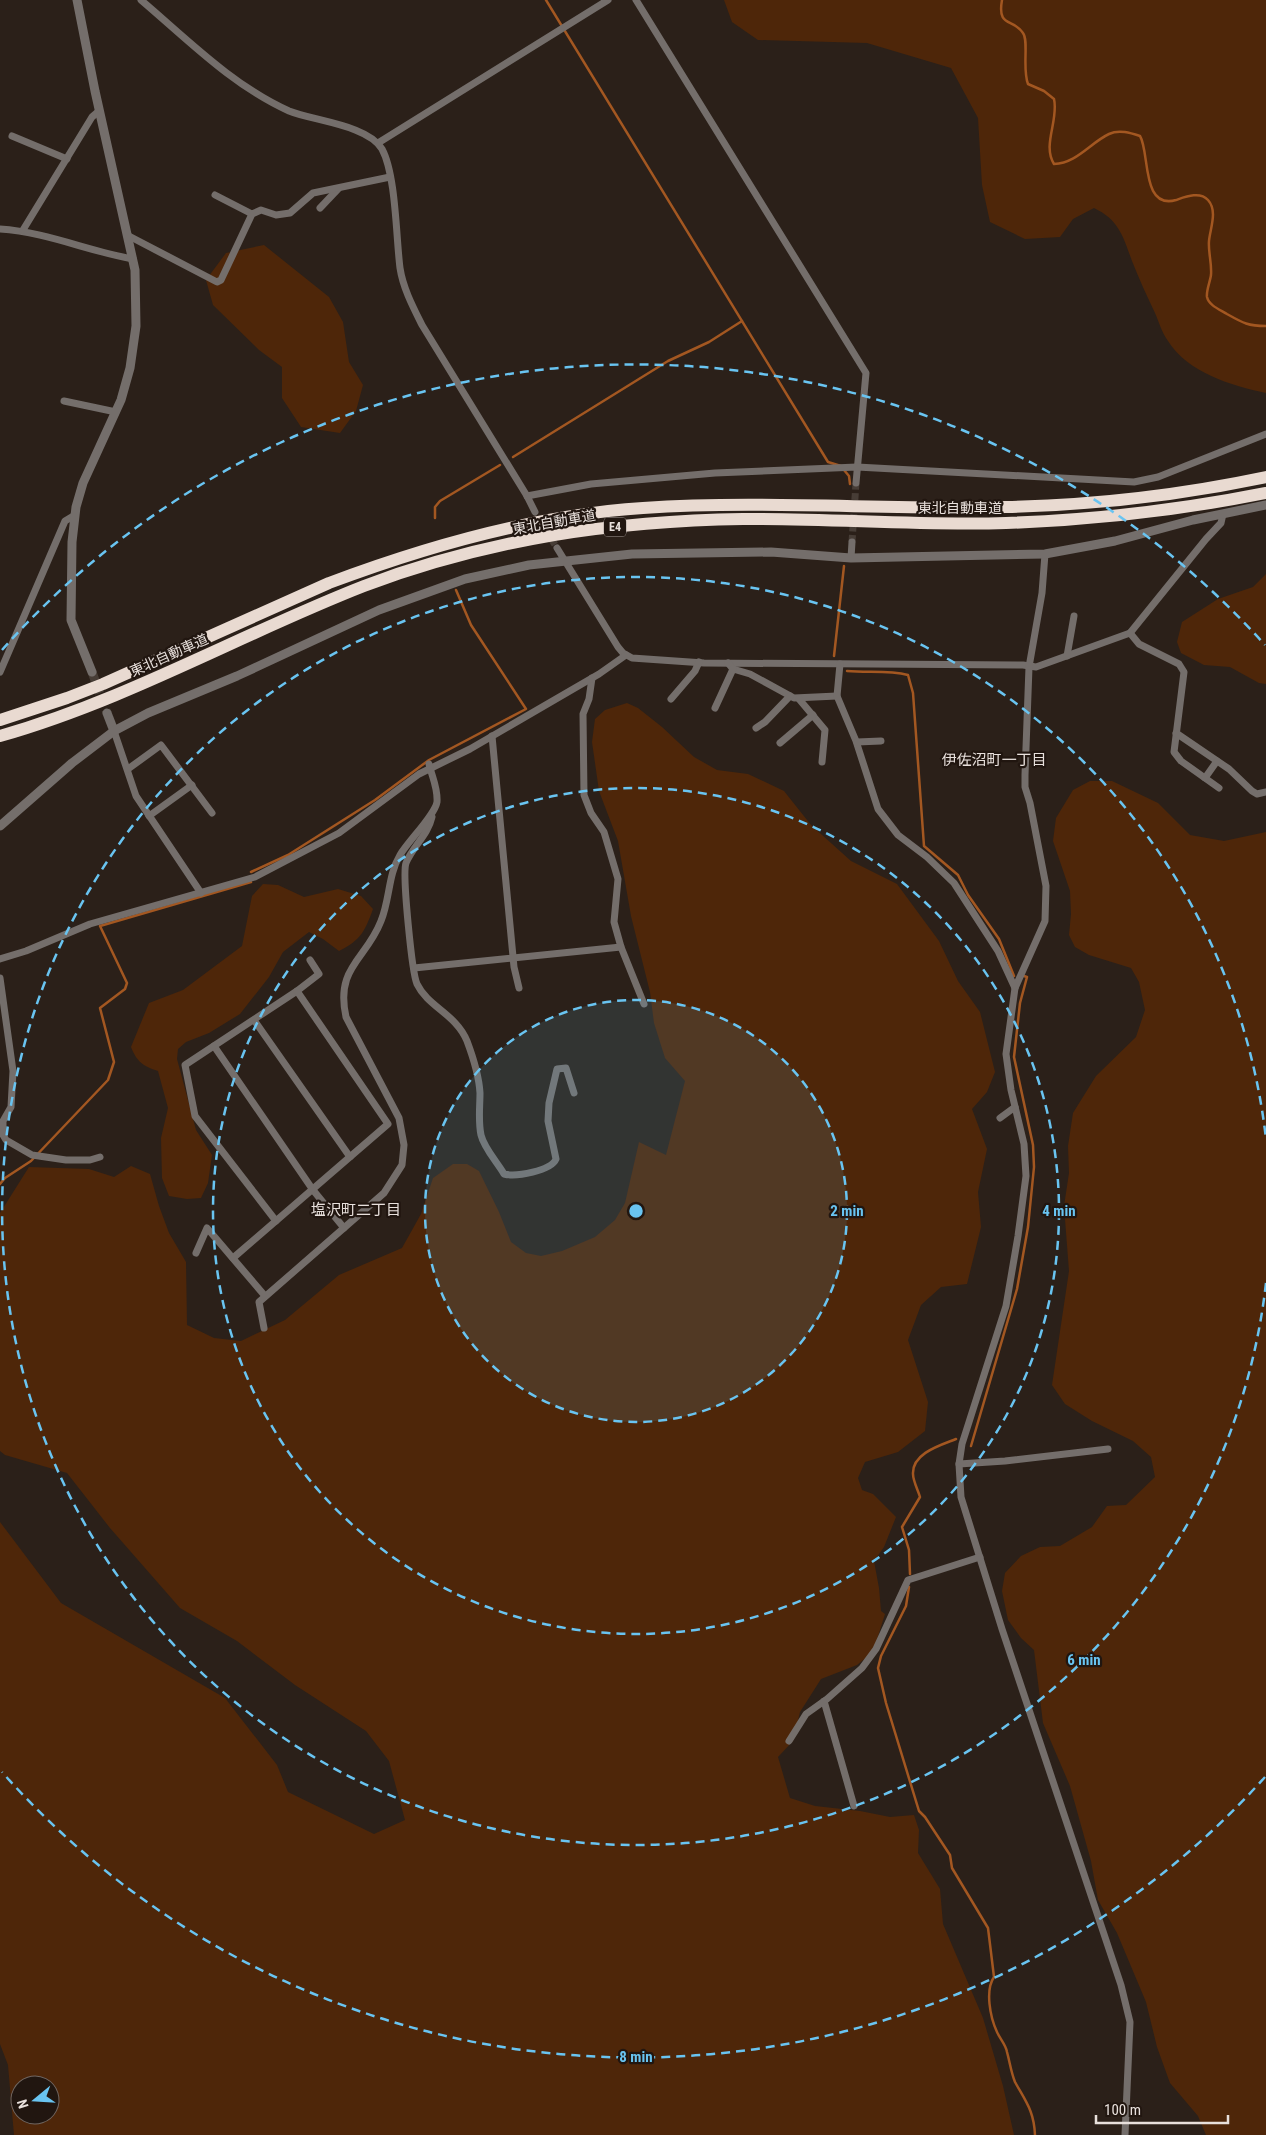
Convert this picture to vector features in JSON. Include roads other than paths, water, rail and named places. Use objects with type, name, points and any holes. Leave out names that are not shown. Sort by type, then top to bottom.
[{"type":"highway","name":"東北自動車道","points":[[0,720],[103,684],[329,583],[361,571],[459,540],[547,521],[642,508],[957,508],[1050,506],[1183,492],[1266,477]]},
{"type":"highway","name":"東北自動車道","points":[[0,736],[109,698],[269,626],[367,585],[463,555],[551,536],[643,524],[726,520],[1014,523],[1140,513],[1266,493]]},
{"type":"street","points":[[76,0],[135,270],[136,326],[130,368],[121,400],[83,483],[75,515],[72,542],[71,620],[92,672]]},
{"type":"street","points":[[141,0],[246,87],[290,111],[370,137],[378,143],[383,151],[390,177],[400,268],[409,298],[422,325],[535,512]]},
{"type":"street","points":[[378,143],[608,0]]},
{"type":"street","points":[[636,0],[866,373],[856,483]]},
{"type":"street","points":[[23,230],[92,117],[99,111]]},
{"type":"street","points":[[12,136],[67,159]]},
{"type":"street","points":[[127,234],[217,282],[221,280],[252,214],[261,210],[276,214],[290,213],[313,193],[390,177]]},
{"type":"street","points":[[320,208],[338,188]]},
{"type":"street","points":[[214,195],[252,214]]},
{"type":"street","points":[[0,228],[23,230],[107,254],[133,259]]},
{"type":"street","points":[[64,401],[116,412]]},
{"type":"street","points":[[527,496],[591,484],[715,473],[857,467],[1134,482],[1158,477],[1266,434]]},
{"type":"street","points":[[0,826],[72,763],[114,731],[148,713],[237,676],[379,610],[465,579],[529,565],[632,554],[771,552],[851,558],[1045,554],[1266,505]]},
{"type":"street","points":[[557,548],[618,647],[626,655],[646,660],[699,662],[730,666],[840,664],[1022,665],[1036,667],[1130,633],[1206,539],[1221,524],[1223,514]]},
{"type":"street","points":[[0,672],[64,521],[75,515]]},
{"type":"street","points":[[851,558],[852,542]]},
{"type":"street","points":[[1045,554],[1042,593],[1029,667],[1025,787],[1043,862],[1046,909],[1045,921],[1015,988],[1006,1054],[1007,1068],[1027,1164],[1018,1236],[1006,1306],[962,1444],[960,1464],[962,1497],[980,1557],[1130,2022],[1125,2135]]},
{"type":"street","points":[[1066,656],[1074,616]]},
{"type":"street","points":[[1130,633],[1139,644],[1179,664],[1184,672],[1174,752],[1181,760],[1219,788]]},
{"type":"street","points":[[0,959],[26,951],[90,924],[255,877],[339,833],[429,766],[492,736],[592,678],[626,655]]},
{"type":"street","points":[[671,699],[695,671],[699,662]]},
{"type":"street","points":[[840,664],[838,696],[857,742],[878,809],[898,836],[927,857],[954,883],[998,951],[1015,988]]},
{"type":"street","points":[[730,666],[750,674],[790,696],[799,698],[838,696]]},
{"type":"street","points":[[715,708],[730,666]]},
{"type":"street","points":[[592,678],[589,699],[583,714],[584,795],[591,813],[604,832],[618,879],[614,922],[621,947],[644,1004]]},
{"type":"street","points":[[756,728],[765,722],[790,696]]},
{"type":"street","points":[[799,698],[825,730],[822,762]]},
{"type":"street","points":[[107,713],[136,796],[202,893]]},
{"type":"street","points":[[780,743],[813,715]]},
{"type":"street","points":[[1176,733],[1229,769],[1252,792],[1257,794],[1266,792]]},
{"type":"street","points":[[492,736],[514,958],[519,988]]},
{"type":"street","points":[[857,742],[881,741]]},
{"type":"street","points":[[128,769],[161,745],[212,813]]},
{"type":"street","points":[[1205,778],[1217,761]]},
{"type":"street","points":[[264,1328],[259,1302],[384,1193],[402,1165],[404,1156],[399,1118],[346,1018],[344,1005],[346,979],[349,970],[373,936],[381,920],[389,884],[397,860],[437,803],[437,790],[429,766]]},
{"type":"street","points":[[149,816],[192,785]]},
{"type":"street","points":[[433,811],[430,825],[406,862],[404,871],[417,984],[422,993],[453,1019],[467,1040],[480,1090],[481,1134],[483,1141],[504,1174],[544,1170],[554,1163],[556,1159],[548,1121],[549,1103],[557,1069],[566,1068],[574,1093]]},
{"type":"street","points":[[414,968],[621,947]]},
{"type":"street","points":[[276,1221],[195,1116],[185,1065],[297,991],[319,974],[310,960]]},
{"type":"street","points":[[0,978],[13,1071],[12,1107],[2,1121],[3,1135],[6,1140],[32,1155],[66,1160],[90,1160],[100,1157]]},
{"type":"street","points":[[233,1258],[388,1124],[297,991]]},
{"type":"street","points":[[254,1020],[350,1157]]},
{"type":"street","points":[[214,1046],[313,1190],[344,1228]]},
{"type":"street","points":[[1000,1118],[1015,1107]]},
{"type":"street","points":[[196,1253],[207,1228],[266,1296]]},
{"type":"street","points":[[960,1464],[1005,1461],[1108,1449]]},
{"type":"street","points":[[789,1741],[806,1714],[862,1668],[876,1649],[908,1580],[980,1557]]},
{"type":"street","points":[[824,1701],[854,1806]]},
{"type":"waterway","points":[[546,0],[828,462],[841,466]]},
{"type":"waterway","points":[[1002,0],[1001,9],[1004,19],[1019,28],[1025,37],[1026,78],[1028,84],[1044,91],[1054,99],[1055,107],[1050,141],[1051,157],[1054,164],[1070,160],[1109,134],[1125,132],[1140,136],[1149,178],[1157,196],[1165,201],[1197,195],[1205,197],[1211,204],[1213,220],[1209,241],[1211,271],[1207,292],[1208,300],[1216,307],[1242,322],[1250,325],[1266,326]]},
{"type":"waterway","points":[[513,457],[668,361],[709,342],[742,321]]},
{"type":"waterway","points":[[435,518],[435,507],[440,501],[500,465]]},
{"type":"waterway","points":[[844,470],[849,476],[850,484]]},
{"type":"waterway","points":[[834,656],[844,566]]},
{"type":"waterway","points":[[251,872],[288,855],[375,800],[429,760],[526,709],[471,625],[456,590]]},
{"type":"waterway","points":[[847,671],[908,675],[913,693],[924,846],[958,875],[968,895],[999,939],[1014,976]]},
{"type":"waterway","points":[[0,1184],[5,1178],[31,1161],[108,1080],[114,1062],[100,1008],[125,989],[127,983],[100,926],[251,882]]},
{"type":"waterway","points":[[971,1446],[1017,1289],[1028,1227],[1034,1167],[1033,1145],[1014,1057],[1020,1003],[1027,977],[1024,976]]},
{"type":"waterway","points":[[910,1574],[909,1550],[902,1527],[920,1497],[913,1477],[914,1467],[922,1455],[956,1439]]},
{"type":"waterway","points":[[909,1587],[906,1606],[881,1656],[878,1668],[886,1703],[919,1811],[950,1855],[952,1868],[988,1928],[994,1977],[991,1982],[989,1996],[992,2019],[1006,2049],[1015,2082],[1031,2113],[1035,2135]]},
{"type":"tunnel","points":[[852,542],[856,483]]},
{"type":"tunnel","points":[[540,521],[557,548]]},
{"type":"tunnel","points":[[92,672],[107,713]]},
{"type":"district","name":"伊佐沼町一丁目","points":[[994,760]]},
{"type":"district","name":"塩沢町二丁目","points":[[356,1210]]}]
